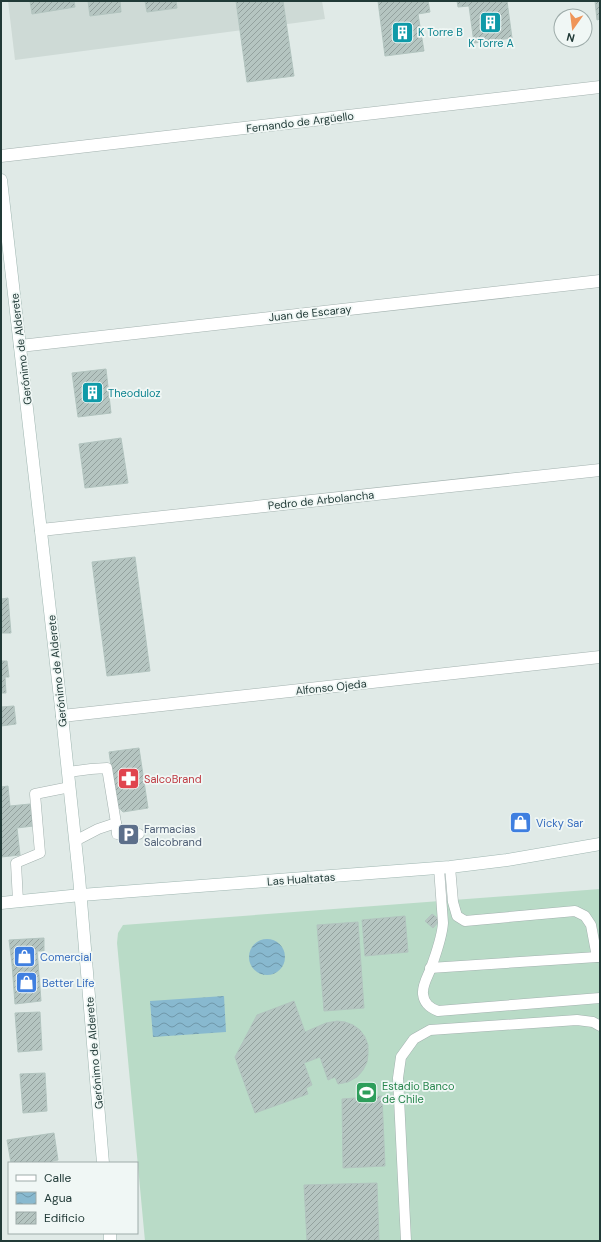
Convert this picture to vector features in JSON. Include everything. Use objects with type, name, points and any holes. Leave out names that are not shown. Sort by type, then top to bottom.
[{"type":"street","name":"Fernando de Argüello","points":[[1,156],[600,87]]},
{"type":"street","name":"Gerónimo de Alderete","points":[[1,180],[70,787],[104,1162]]},
{"type":"street","name":"Juan de Escaray","points":[[20,346],[600,281]]},
{"type":"street","name":"Pedro de Arbolancha","points":[[41,530],[600,470]]},
{"type":"street","name":"Alfonso Ojeda","points":[[62,716],[600,657]]},
{"type":"street","name":"Las Hualtatas","points":[[1,903],[445,868],[507,860],[600,844]]},
{"type":"lane","points":[[68,772],[107,768],[117,834],[139,834]]},
{"type":"lane","points":[[18,901],[16,863],[40,853],[35,794],[70,787]]},
{"type":"lane","points":[[75,841],[98,829],[116,823]]},
{"type":"lane","points":[[430,968],[599,957],[591,925],[585,916],[575,911],[465,920],[457,916],[452,902],[445,868]]},
{"type":"lane","points":[[445,868],[442,932],[425,982],[423,994],[426,1004],[431,1009],[438,1011],[600,998]]},
{"type":"lane","points":[[406,1241],[398,1078],[401,1057],[414,1039],[430,1030],[577,1020],[593,1022],[600,1026]]},
{"type":"shaded area","points":[[8,1],[322,1],[325,19],[15,60]]},
{"type":"green space","name":"Estadio Banco de Chile","points":[[600,889],[600,1241],[145,1241],[117,943],[118,933],[123,925]]},
{"type":"water","points":[[271,939],[280,944],[284,950],[284,964],[280,970],[271,975],[263,975],[254,970],[250,964],[249,953],[254,944],[260,940]]},
{"type":"water","points":[[224,996],[226,1032],[153,1037],[150,1001]]},
{"type":"building","points":[[30,1],[74,1],[75,7],[32,14]]},
{"type":"building","points":[[88,1],[120,1],[121,12],[90,16]]},
{"type":"building","points":[[145,1],[176,1],[177,8],[147,12]]},
{"type":"building","points":[[236,1],[283,1],[294,76],[247,82]]},
{"type":"building","name":"K Torre B","points":[[378,1],[428,1],[430,12],[418,14],[424,51],[385,56]]},
{"type":"building","name":"K Torre A","points":[[457,1],[507,1],[512,38],[474,43],[469,6],[458,7]]},
{"type":"building","points":[[595,1],[600,1],[600,19],[597,20]]},
{"type":"building","name":"Theoduloz","points":[[106,369],[111,413],[78,417],[72,373]]},
{"type":"building","points":[[121,438],[128,483],[85,488],[79,444]]},
{"type":"building","points":[[135,557],[150,671],[107,676],[92,562]]},
{"type":"building","points":[[8,598],[11,633],[1,633],[1,599]]},
{"type":"building","points":[[1,661],[7,661],[9,677],[5,677],[6,693],[1,693]]},
{"type":"building","points":[[14,706],[16,724],[1,726],[1,707]]},
{"type":"building","name":"SalcoBrand","points":[[139,748],[148,808],[123,812],[117,806],[109,752]]},
{"type":"building","points":[[8,786],[10,806],[30,804],[33,826],[17,828],[20,855],[1,857],[1,787]]},
{"type":"building","points":[[432,914],[440,920],[433,928],[425,921]]},
{"type":"building","points":[[405,916],[408,952],[365,956],[362,920]]},
{"type":"building","points":[[358,922],[364,1008],[324,1011],[317,925]]},
{"type":"building","name":"Comercial","points":[[44,938],[44,951],[37,951],[38,962],[12,964],[9,940]]},
{"type":"building","name":"Better Life","points":[[38,962],[41,1001],[15,1004],[12,964]]},
{"type":"building","points":[[294,1001],[305,1032],[326,1023],[337,1021],[353,1025],[360,1030],[368,1045],[367,1062],[357,1077],[348,1082],[338,1084],[335,1077],[328,1080],[320,1057],[304,1063],[312,1085],[306,1088],[308,1094],[255,1113],[235,1057],[257,1015]]},
{"type":"building","points":[[40,1012],[42,1050],[18,1052],[15,1013]]},
{"type":"building","points":[[45,1073],[47,1111],[23,1113],[20,1074]]},
{"type":"building","points":[[382,1096],[385,1166],[343,1168],[342,1099]]},
{"type":"building","points":[[54,1133],[58,1160],[52,1162],[11,1162],[7,1140]]},
{"type":"building","points":[[377,1183],[379,1241],[307,1241],[304,1185]]},
{"type":"place","name":"K Torre A","points":[[491,23]]},
{"type":"place","name":"K Torre B","points":[[402,32]]},
{"type":"place","name":"Theoduloz","points":[[92,393]]},
{"type":"place","name":"SalcoBrand","points":[[128,779]]},
{"type":"place","name":"Vicky Sar","points":[[520,823]]},
{"type":"place","name":"Farmacias Salcobrand","points":[[128,835]]},
{"type":"place","name":"Comercial","points":[[24,957]]},
{"type":"place","name":"Better Life","points":[[26,983]]},
{"type":"place","name":"Estadio Banco de Chile","points":[[366,1092]]}]
